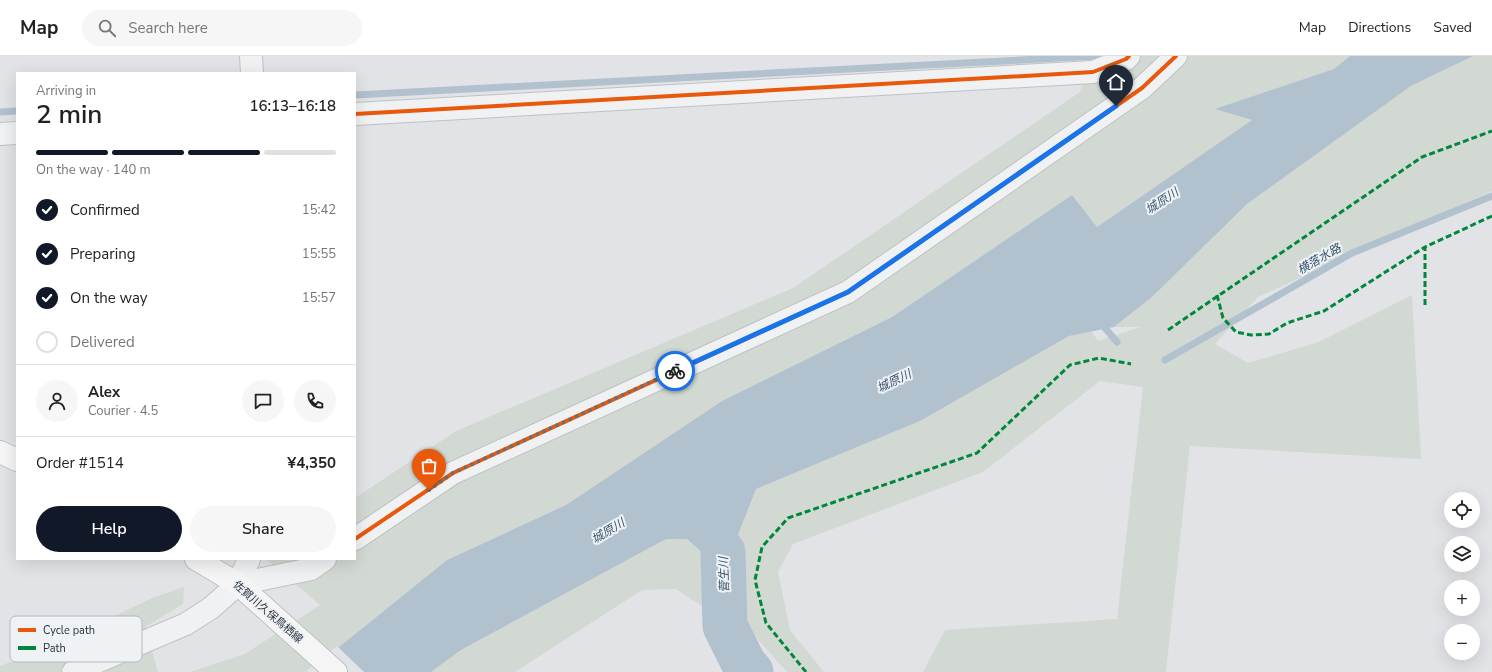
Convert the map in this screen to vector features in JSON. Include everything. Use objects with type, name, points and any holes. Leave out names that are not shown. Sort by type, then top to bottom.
[{"type":"main road","points":[[0,452],[16,460]]},
{"type":"main road","name":"佐賀川久保鳥栖線","points":[[198,560],[238,584],[336,672]]},
{"type":"street","points":[[251,56],[252,72]]},
{"type":"street","points":[[356,114],[1093,72],[1126,59],[1129,56]]},
{"type":"street","points":[[356,538],[453,473],[848,292],[1142,88],[1176,56]]},
{"type":"street","points":[[0,134],[16,133]]},
{"type":"street","points":[[142,643],[186,624],[211,608],[238,584],[248,560]]},
{"type":"street","points":[[238,584],[311,569],[324,560]]},
{"type":"street","points":[[73,672],[97,662]]},
{"type":"shaded area","points":[[1093,56],[1350,56],[1334,69],[1216,109],[1252,120],[1097,227],[1072,195],[892,317],[722,401],[566,505],[447,560],[308,672],[190,672],[245,654],[320,605],[267,560],[356,560],[356,497],[456,431],[793,288],[1080,92]]},
{"type":"shaded area","points":[[1473,56],[1492,56],[1492,191],[1258,297],[1215,344],[1248,363],[1319,342],[1412,295],[1421,459],[1190,446],[1166,672],[923,672],[945,630],[1117,619],[1143,387],[1100,381],[983,472],[793,544],[778,572],[790,630],[824,672],[787,672],[736,615],[734,545],[756,489],[920,421],[1069,336],[1091,331],[1098,341],[1140,327],[1114,327],[1152,297],[1247,204],[1411,86]]},
{"type":"shaded area","points":[[666,539],[687,539],[706,556],[714,614],[676,589],[642,590],[515,672],[431,672],[461,650]]},
{"type":"shaded area","points":[[184,587],[183,604],[145,627],[158,672],[0,672],[0,666],[10,662],[142,662],[142,616],[115,616],[152,598]]},
{"type":"water","name":"城原川","points":[[1350,56],[1473,56],[1411,86],[1247,204],[1152,297],[1114,327],[1069,336],[920,421],[756,489],[734,545],[736,615],[714,614],[706,556],[687,539],[666,539],[461,650],[431,672],[308,672],[447,560],[566,505],[722,401],[892,317],[1072,195],[1097,227],[1252,120],[1215,109],[1334,69]]},
{"type":"pier","points":[[337,646],[364,672],[306,671]]},
{"type":"waterway","points":[[356,95],[1097,56]]},
{"type":"waterway","points":[[0,112],[16,111]]},
{"type":"waterway","name":"横落水路","points":[[1165,360],[1352,253],[1492,196]]},
{"type":"waterway","points":[[1099,321],[1117,342]]},
{"type":"waterway","name":"菅生川","points":[[723,552],[725,626],[744,664],[751,672]]},
{"type":"marked path","points":[[1168,330],[1422,157],[1492,131]]},
{"type":"marked path","points":[[1425,305],[1425,247],[1492,216]]},
{"type":"marked path","points":[[1217,295],[1223,318],[1236,332],[1251,335],[1269,334],[1287,323],[1324,311],[1425,247]]},
{"type":"marked path","points":[[806,672],[766,623],[755,580],[762,547],[788,518],[977,453],[1070,365],[1099,358],[1131,364]]},
{"type":"cycle path","points":[[356,114],[1093,72],[1126,59],[1129,56]]},
{"type":"cycle path","points":[[356,538],[453,473],[848,292],[1142,88],[1176,56]]},
{"type":"way so far","points":[[429,490],[453,473],[675,371]]},
{"type":"route","points":[[675,371],[848,292],[1116,106]]}]
